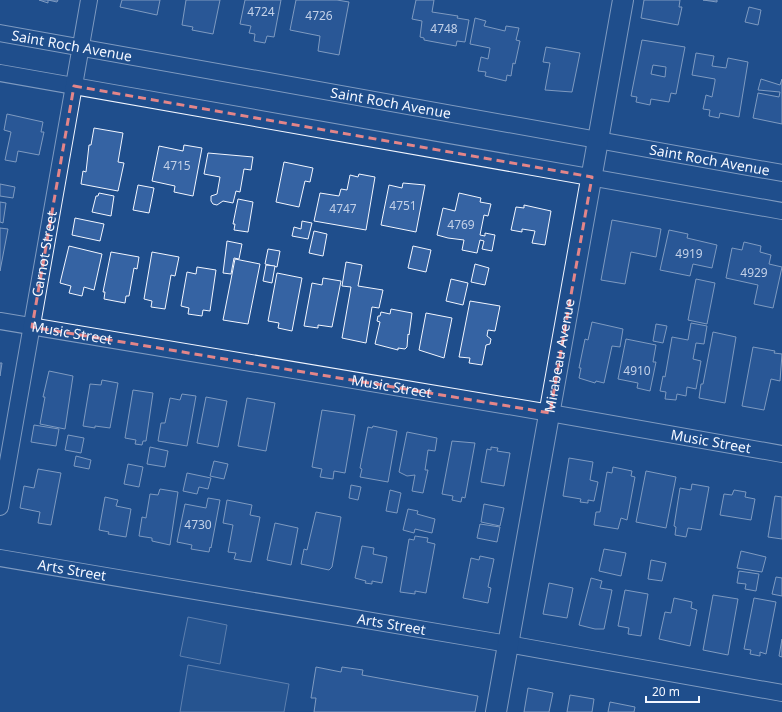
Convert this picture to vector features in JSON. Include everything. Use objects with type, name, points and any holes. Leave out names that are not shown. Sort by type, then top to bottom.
[{"type":"street","name":"Carnot Street","points":[[0,507],[89,0]]},
{"type":"street","name":"Mirabeau Avenue","points":[[496,712],[623,0]]},
{"type":"street","name":"Saint Roch Avenue","points":[[0,33],[782,173]]},
{"type":"street","points":[[0,73],[782,211]]},
{"type":"street","name":"Music Street","points":[[0,321],[550,413],[782,454]]},
{"type":"street","name":"Arts Street","points":[[0,558],[508,644],[782,693]]},
{"type":"highlighted area","points":[[74,86],[592,177],[550,413],[32,327]]},
{"type":"shaded area","points":[[188,617],[227,625],[220,664],[180,656]]},
{"type":"shaded area","points":[[188,665],[289,684],[284,712],[180,712]]},
{"type":"building","points":[[39,0],[48,0],[48,3]]},
{"type":"building","points":[[122,0],[160,0],[157,15],[120,7]]},
{"type":"building","points":[[186,0],[220,0],[213,34],[192,30],[193,27],[182,25]]},
{"type":"building","points":[[245,0],[281,0],[274,37],[267,36],[265,43],[254,41],[255,34],[249,33],[251,26],[240,24]]},
{"type":"building","points":[[296,0],[337,0],[349,2],[339,55],[318,51],[320,36],[290,30]]},
{"type":"building","points":[[416,0],[434,0],[432,12],[458,16],[457,18],[469,20],[465,42],[457,41],[456,46],[424,40],[424,38],[420,37],[422,21],[412,19]]},
{"type":"building","points":[[644,0],[680,0],[679,7],[682,7],[678,25],[641,18]]},
{"type":"building","points":[[703,0],[717,0],[717,2]]},
{"type":"building","points":[[749,7],[761,10],[758,25],[745,22]]},
{"type":"building","points":[[475,18],[486,21],[484,26],[505,31],[506,26],[519,28],[516,40],[520,41],[515,64],[513,63],[511,76],[507,75],[506,81],[485,76],[486,72],[478,71],[481,57],[488,59],[490,48],[470,44]]},
{"type":"building","points":[[642,40],[685,47],[676,94],[671,93],[669,102],[651,99],[650,105],[636,102],[637,97],[631,96]],"holes":[[[653,65],[666,67],[665,77],[651,74]]]},
{"type":"building","points":[[546,47],[580,53],[572,92],[545,90],[550,63],[543,62]]},
{"type":"building","points":[[696,53],[714,56],[712,66],[726,68],[728,58],[748,62],[739,117],[720,113],[719,118],[709,116],[710,110],[703,109],[706,95],[712,97],[715,79],[692,75]]},
{"type":"building","points":[[761,79],[780,85],[782,79],[782,124],[753,118],[758,93],[779,97],[780,92],[758,90]]},
{"type":"building","points":[[7,114],[43,122],[41,132],[44,132],[39,155],[18,151],[16,162],[5,160],[11,132],[4,130]]},
{"type":"building","points":[[94,128],[123,133],[118,162],[124,163],[118,191],[81,184],[83,171],[86,172],[89,145],[91,145]]},
{"type":"building","points":[[184,145],[202,148],[193,196],[174,192],[175,186],[152,181],[159,146],[183,151]]},
{"type":"building","points":[[208,153],[253,157],[251,170],[244,169],[240,192],[236,191],[233,203],[223,201],[217,205],[213,204],[211,201],[211,196],[217,194],[220,177],[204,174]]},
{"type":"building","points":[[284,162],[313,168],[310,182],[305,181],[299,207],[276,202]]},
{"type":"building","points":[[359,174],[375,177],[366,230],[314,221],[320,193],[339,196],[341,189],[347,190],[350,175],[358,177]]},
{"type":"building","points":[[403,183],[425,185],[416,232],[381,225],[389,185],[402,188]]},
{"type":"building","points":[[0,184],[15,187],[13,198],[0,196]]},
{"type":"building","points":[[138,185],[154,188],[149,213],[133,210]]},
{"type":"building","points":[[99,193],[114,196],[111,216],[92,212],[96,196],[98,196]]},
{"type":"building","points":[[459,193],[481,198],[480,202],[491,204],[488,216],[484,215],[480,235],[485,236],[485,233],[495,235],[492,251],[482,249],[484,241],[480,240],[477,253],[462,250],[464,240],[437,235],[443,208],[455,211]]},
{"type":"building","points":[[238,199],[253,202],[248,232],[234,230],[235,224],[233,224]]},
{"type":"building","points":[[0,202],[6,203],[3,223],[0,222]]},
{"type":"building","points":[[524,205],[551,211],[545,245],[532,243],[535,231],[522,229],[522,232],[511,230],[516,207],[524,208]]},
{"type":"building","points":[[75,218],[104,224],[100,241],[72,235]]},
{"type":"building","points":[[612,220],[661,229],[656,257],[631,252],[625,284],[601,280]]},
{"type":"building","points":[[302,221],[312,223],[308,239],[292,236],[294,227],[301,229]]},
{"type":"building","points":[[0,228],[8,229],[0,271]]},
{"type":"building","points":[[669,230],[688,234],[687,238],[717,245],[712,268],[693,264],[690,276],[660,270]]},
{"type":"building","points":[[314,231],[327,234],[323,256],[309,253]]},
{"type":"building","points":[[227,241],[242,244],[239,259],[234,258],[231,274],[223,273]]},
{"type":"building","points":[[744,242],[761,246],[760,252],[771,255],[769,264],[782,267],[773,308],[754,304],[758,285],[726,278],[732,248],[742,250]]},
{"type":"building","points":[[69,246],[102,254],[94,290],[84,287],[82,296],[69,293],[71,286],[60,283]]},
{"type":"building","points":[[413,246],[431,250],[426,272],[408,268]]},
{"type":"building","points":[[268,249],[280,251],[277,267],[265,264]]},
{"type":"building","points":[[111,252],[139,257],[137,269],[134,268],[129,296],[126,296],[125,303],[104,299],[105,292],[103,292]]},
{"type":"building","points":[[152,252],[179,257],[175,276],[171,275],[165,309],[151,307],[152,301],[144,299]]},
{"type":"building","points":[[235,259],[260,264],[248,324],[223,320]]},
{"type":"building","points":[[346,262],[362,265],[358,286],[383,290],[379,308],[372,307],[366,343],[342,338],[351,287],[342,286]]},
{"type":"building","points":[[475,264],[489,268],[485,285],[471,282]]},
{"type":"building","points":[[266,265],[275,266],[272,283],[263,281]]},
{"type":"building","points":[[197,267],[216,270],[210,311],[203,310],[202,316],[188,314],[189,308],[181,306],[187,272],[196,274]]},
{"type":"building","points":[[277,273],[302,278],[292,331],[278,328],[279,323],[268,321]]},
{"type":"building","points":[[323,278],[341,281],[332,327],[318,325],[318,328],[304,326],[312,283],[322,285]]},
{"type":"building","points":[[451,279],[468,283],[463,305],[446,301]]},
{"type":"building","points":[[696,279],[715,283],[707,324],[688,320]]},
{"type":"building","points":[[470,301],[500,306],[495,331],[488,330],[487,336],[491,339],[490,344],[486,345],[482,365],[469,363],[470,358],[459,357]]},
{"type":"building","points":[[391,309],[412,313],[407,347],[405,349],[398,348],[398,350],[375,344],[380,322],[377,321],[378,316],[380,316],[381,312],[390,314]]},
{"type":"building","points":[[426,313],[452,318],[444,358],[419,350]]},
{"type":"building","points":[[592,322],[623,329],[620,347],[612,346],[604,383],[596,381],[595,383],[579,378],[581,368],[579,368],[585,339],[588,340]]},
{"type":"building","points":[[691,323],[707,326],[704,344],[696,343],[693,359],[701,361],[696,389],[687,387],[686,396],[677,394],[676,400],[665,399],[666,392],[660,391],[663,376],[665,377],[672,337],[688,340]]},
{"type":"building","points":[[656,324],[667,326],[663,343],[653,341]]},
{"type":"building","points":[[713,332],[736,337],[725,403],[699,398]]},
{"type":"building","points":[[626,339],[656,345],[653,362],[656,362],[650,391],[637,388],[638,383],[618,379]]},
{"type":"building","points":[[753,347],[775,351],[774,353],[782,354],[780,381],[771,379],[764,410],[742,406]]},
{"type":"building","points":[[0,363],[2,363],[0,376]]},
{"type":"building","points":[[49,371],[73,376],[65,429],[40,424],[45,397],[43,397]]},
{"type":"building","points":[[102,380],[118,383],[110,428],[83,426],[90,384],[101,385]]},
{"type":"building","points":[[133,390],[153,393],[146,441],[143,441],[142,445],[135,444],[136,440],[125,438]]},
{"type":"building","points":[[182,394],[196,396],[187,446],[158,441],[161,423],[165,423],[170,398],[180,400]]},
{"type":"building","points":[[206,397],[227,401],[218,447],[197,443]]},
{"type":"building","points":[[247,398],[275,403],[266,451],[238,446]]},
{"type":"building","points":[[322,410],[355,415],[345,473],[334,471],[333,479],[320,477],[322,469],[312,467]]},
{"type":"building","points":[[34,425],[59,429],[56,446],[31,442]]},
{"type":"building","points":[[373,426],[397,431],[388,482],[360,477],[362,469],[360,468],[368,427],[372,428]]},
{"type":"building","points":[[407,432],[437,438],[435,451],[428,450],[425,470],[428,470],[423,493],[412,491],[415,475],[407,476],[399,472]]},
{"type":"building","points":[[68,435],[84,438],[81,453],[65,450]]},
{"type":"building","points":[[452,441],[475,443],[465,498],[462,497],[461,502],[452,500],[453,496],[442,494]]},
{"type":"building","points":[[150,447],[168,451],[165,467],[147,464]]},
{"type":"building","points":[[491,447],[498,448],[497,451],[510,453],[504,486],[481,482],[487,449],[491,450]]},
{"type":"building","points":[[76,456],[91,460],[89,469],[74,466]]},
{"type":"building","points":[[569,458],[593,462],[590,480],[598,482],[594,501],[588,500],[588,503],[580,502],[581,499],[563,496]]},
{"type":"building","points":[[214,461],[228,464],[224,479],[210,476]]},
{"type":"building","points":[[128,464],[143,467],[139,487],[124,484]]},
{"type":"building","points":[[613,467],[632,471],[631,476],[635,477],[627,520],[621,518],[618,529],[594,525],[596,512],[600,512],[607,472],[612,473]]},
{"type":"building","points":[[38,469],[61,473],[51,525],[38,523],[40,512],[20,508],[24,486],[34,488]]},
{"type":"building","points":[[646,471],[676,477],[666,528],[636,522]]},
{"type":"building","points":[[187,473],[211,478],[208,489],[199,487],[197,494],[183,491]]},
{"type":"building","points":[[692,484],[709,487],[701,530],[688,528],[686,537],[675,535],[676,527],[674,526],[680,488],[691,490]]},
{"type":"building","points":[[351,485],[361,487],[358,500],[349,498]]},
{"type":"building","points":[[160,489],[178,492],[170,545],[152,541],[152,538],[139,536],[142,517],[146,518],[150,494],[158,495]]},
{"type":"building","points":[[390,490],[401,493],[397,513],[386,511]]},
{"type":"building","points":[[734,490],[746,492],[745,497],[755,499],[751,520],[720,515],[724,494],[732,495]]},
{"type":"building","points":[[775,496],[782,497],[782,539],[768,537]]},
{"type":"building","points":[[105,497],[118,500],[116,506],[131,509],[126,537],[108,534],[109,532],[99,530]]},
{"type":"building","points":[[208,498],[220,500],[209,552],[191,549],[192,545],[177,542],[185,504],[206,508]]},
{"type":"building","points":[[227,500],[252,505],[250,515],[260,517],[251,562],[234,559],[236,553],[228,552],[233,525],[223,523]]},
{"type":"building","points":[[484,504],[504,508],[500,526],[481,522]]},
{"type":"building","points":[[408,509],[418,511],[417,514],[435,519],[432,533],[415,529],[414,533],[403,530]]},
{"type":"building","points":[[316,512],[341,517],[332,567],[329,570],[301,564],[304,549],[307,550]]},
{"type":"building","points":[[275,523],[298,528],[291,565],[267,560]]},
{"type":"building","points":[[480,524],[500,527],[497,542],[477,538]]},
{"type":"building","points":[[415,536],[428,538],[427,542],[435,544],[426,593],[415,591],[415,594],[400,592],[409,539],[414,540]]},
{"type":"building","points":[[362,546],[374,548],[373,554],[387,557],[382,583],[372,581],[372,584],[365,583],[366,581],[355,578]]},
{"type":"building","points":[[604,549],[626,553],[621,576],[599,571]]},
{"type":"building","points":[[741,551],[766,557],[762,572],[737,568]]},
{"type":"building","points":[[480,556],[494,559],[488,587],[491,588],[488,603],[463,598],[471,558],[479,560]]},
{"type":"building","points":[[651,560],[666,563],[662,581],[648,579]]},
{"type":"building","points":[[739,571],[759,574],[756,591],[745,589],[746,584],[737,583]]},
{"type":"building","points":[[776,577],[782,578],[782,596],[772,594]]},
{"type":"building","points":[[591,578],[602,581],[600,588],[612,590],[604,629],[595,629],[579,625]]},
{"type":"building","points":[[549,583],[573,588],[567,618],[543,614]]},
{"type":"building","points":[[625,590],[648,594],[641,636],[628,634],[629,628],[618,626]]},
{"type":"building","points":[[713,595],[738,599],[728,655],[703,650]]},
{"type":"building","points":[[674,598],[692,602],[691,608],[697,610],[690,646],[659,639],[665,612],[671,613]]},
{"type":"building","points":[[754,598],[776,602],[766,654],[760,652],[760,656],[750,654],[751,650],[744,649]]},
{"type":"building","points":[[782,639],[782,657],[779,656]]},
{"type":"building","points":[[316,667],[341,672],[342,667],[363,670],[362,675],[478,696],[475,712],[314,712],[316,698],[311,698]]},
{"type":"building","points":[[528,688],[553,693],[549,712],[524,712]]},
{"type":"building","points":[[570,695],[594,699],[592,712],[567,712]]},
{"type":"building","points":[[610,702],[635,707],[634,712],[608,712]]}]
